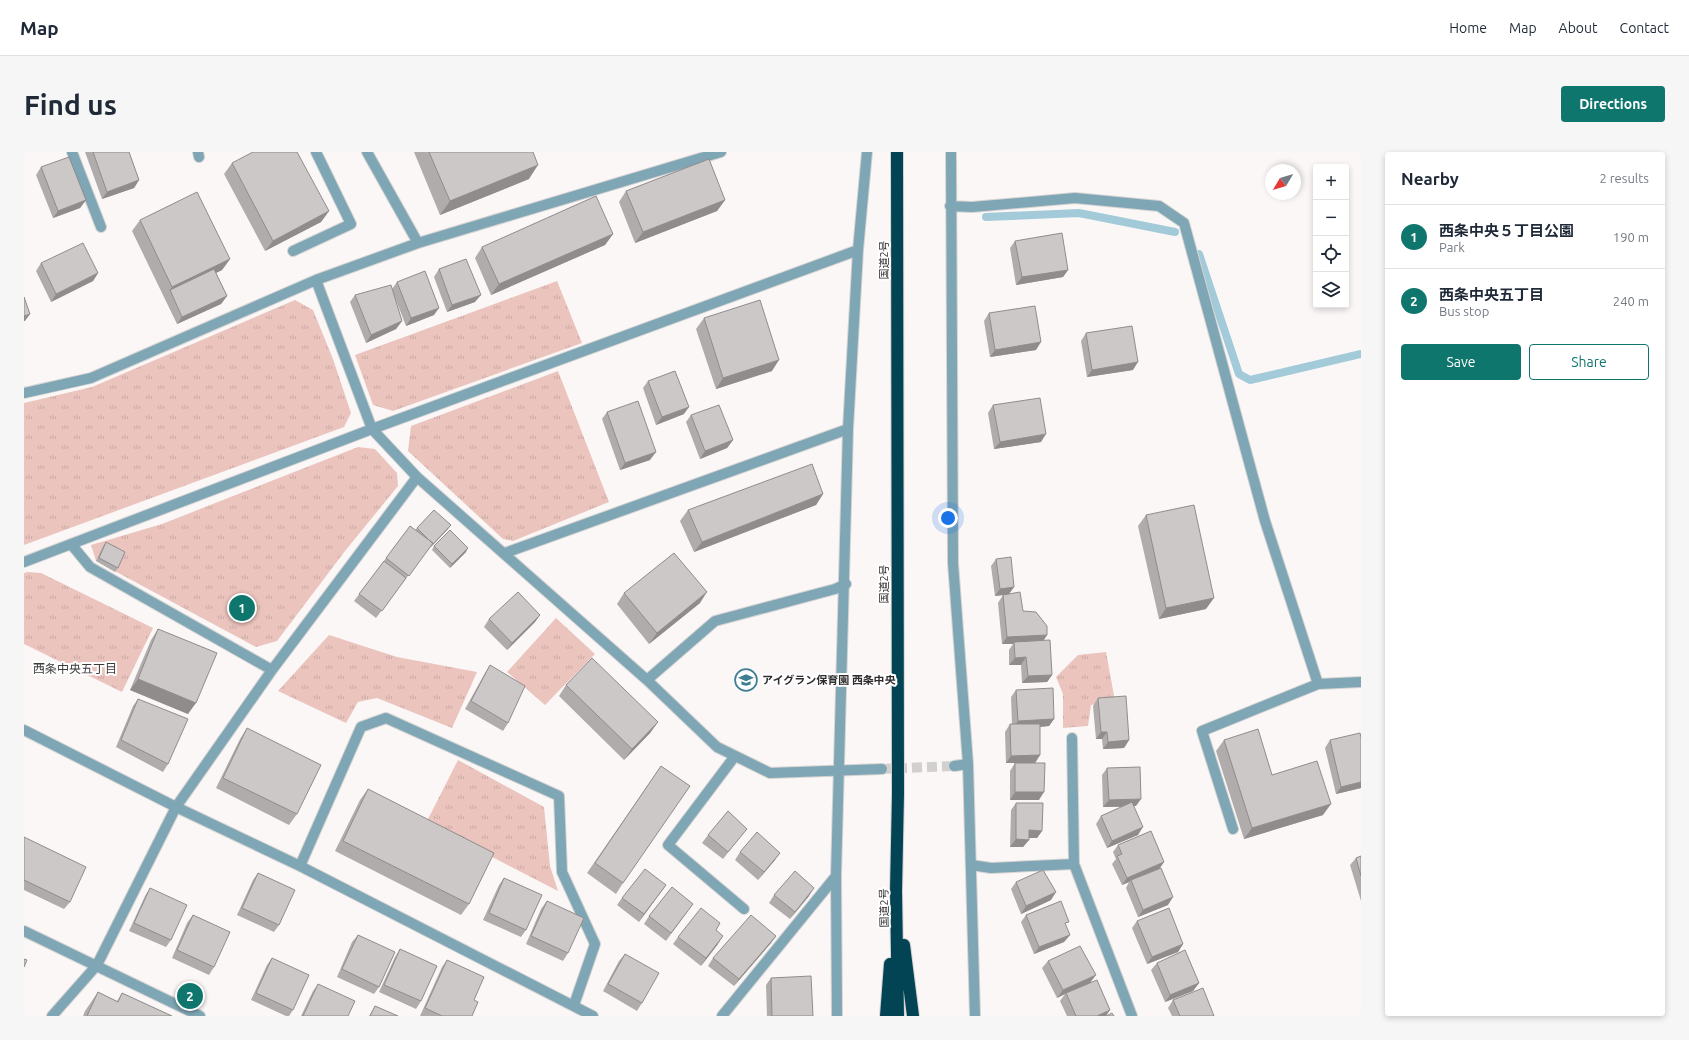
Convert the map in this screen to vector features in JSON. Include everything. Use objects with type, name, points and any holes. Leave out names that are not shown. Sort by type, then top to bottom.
[{"type":"highway","name":"国道2号","points":[[897,152],[898,794],[896,891],[898,1016]]},
{"type":"highway","points":[[886,1016],[896,891]]},
{"type":"highway","points":[[896,891],[913,1016]]},
{"type":"street","points":[[72,152],[101,227]]},
{"type":"street","points":[[293,251],[351,224],[316,152]]},
{"type":"street","points":[[367,152],[418,243]]},
{"type":"street","points":[[24,393],[91,378],[316,280],[418,243],[721,152]]},
{"type":"street","points":[[837,1016],[836,876],[846,584],[848,429],[858,250],[868,152]]},
{"type":"street","points":[[951,152],[950,206],[953,563],[968,764],[975,1016]]},
{"type":"street","points":[[950,206],[972,207],[1075,198],[1159,206],[1184,223],[1265,521],[1318,684]]},
{"type":"street","points":[[24,562],[372,429],[858,250]]},
{"type":"street","points":[[316,280],[372,429],[417,477],[505,553],[647,680],[717,747],[770,773],[882,769]]},
{"type":"street","points":[[505,553],[848,429]]},
{"type":"street","points":[[52,1016],[97,965],[176,807],[272,670],[417,477]]},
{"type":"street","points":[[71,544],[90,567],[272,670]]},
{"type":"street","points":[[647,680],[715,622],[835,589],[846,584]]},
{"type":"street","points":[[1233,829],[1202,731],[1318,684],[1361,682]]},
{"type":"street","points":[[300,866],[361,727],[386,718],[559,796],[562,872],[595,944],[574,1005]]},
{"type":"street","points":[[24,730],[176,807],[300,866],[593,1016]]},
{"type":"street","points":[[1072,738],[1074,864],[1132,1016]]},
{"type":"street","points":[[735,756],[668,845],[744,909]]},
{"type":"street","points":[[954,766],[968,764]]},
{"type":"street","points":[[971,865],[991,868],[1074,864]]},
{"type":"street","points":[[722,1016],[836,876]]},
{"type":"street","points":[[24,931],[200,1016]]},
{"type":"green space","points":[[557,281],[582,343],[393,411],[373,405],[355,355]]},
{"type":"green space","points":[[295,300],[313,310],[333,359],[351,413],[344,427],[24,545],[24,403],[92,387]]},
{"type":"green space","points":[[558,371],[609,502],[513,541],[503,539],[408,451],[411,426]]},
{"type":"green space","points":[[358,447],[375,449],[397,473],[398,486],[345,551],[277,641],[256,647],[96,561],[91,545],[162,524]]},
{"type":"green space","points":[[24,573],[41,573],[153,628],[122,692],[24,644]]},
{"type":"green space","points":[[556,618],[595,654],[545,705],[507,672]]},
{"type":"green space","points":[[329,635],[397,657],[477,672],[452,728],[377,698],[358,702],[346,723],[278,691]]},
{"type":"green space","points":[[1106,652],[1115,701],[1091,705],[1088,726],[1063,728],[1063,694],[1056,677],[1078,655]]},
{"type":"green space","points":[[458,760],[544,807],[550,866],[558,891],[426,823]]},
{"type":"building","points":[[93,152],[129,152],[139,180],[107,192]]},
{"type":"building","points":[[253,152],[297,152],[329,211],[273,241],[232,163]]},
{"type":"building","points":[[429,152],[533,152],[538,165],[450,201]]},
{"type":"building","points":[[69,157],[86,200],[58,211],[41,167]]},
{"type":"building","points":[[709,159],[725,200],[643,232],[626,191]]},
{"type":"building","points":[[197,192],[230,259],[172,287],[140,220]]},
{"type":"building","points":[[596,196],[613,234],[499,284],[482,247]]},
{"type":"building","points":[[1062,233],[1068,270],[1022,277],[1015,241]]},
{"type":"building","points":[[83,243],[98,273],[56,294],[41,263]]},
{"type":"building","points":[[466,259],[481,295],[452,305],[439,269]]},
{"type":"building","points":[[214,269],[227,296],[182,317],[170,290]]},
{"type":"building","points":[[425,271],[439,308],[411,318],[397,282]]},
{"type":"building","points":[[391,285],[402,321],[371,335],[355,295]]},
{"type":"building","points":[[24,297],[30,314],[24,316]]},
{"type":"building","points":[[760,300],[779,360],[723,378],[704,318]]},
{"type":"building","points":[[1035,306],[1041,342],[995,350],[989,313]]},
{"type":"building","points":[[1132,326],[1138,362],[1092,370],[1086,333]]},
{"type":"building","points":[[675,371],[689,407],[662,417],[648,381]]},
{"type":"building","points":[[1040,398],[1046,434],[1000,442],[993,405]]},
{"type":"building","points":[[638,401],[656,452],[625,463],[607,412]]},
{"type":"building","points":[[719,405],[733,440],[705,451],[691,415]]},
{"type":"building","points":[[812,464],[823,494],[702,542],[688,510]]},
{"type":"building","points":[[1194,505],[1214,598],[1166,608],[1146,515]]},
{"type":"building","points":[[434,510],[451,525],[433,544],[417,528]]},
{"type":"building","points":[[410,526],[433,543],[409,576],[386,558]]},
{"type":"building","points":[[450,530],[468,548],[452,564],[434,546]]},
{"type":"building","points":[[106,542],[125,552],[118,568],[99,558]]},
{"type":"building","points":[[674,553],[707,592],[657,633],[624,593]]},
{"type":"building","points":[[1011,557],[1014,587],[1000,589],[996,559]]},
{"type":"building","points":[[384,561],[406,578],[382,611],[359,594]]},
{"type":"building","points":[[518,592],[540,615],[512,643],[489,619]]},
{"type":"building","points":[[1020,592],[1023,611],[1036,612],[1047,626],[1047,635],[1007,637],[1003,595]]},
{"type":"building","points":[[158,629],[217,653],[196,703],[138,679]]},
{"type":"building","points":[[1050,640],[1052,675],[1028,676],[1026,657],[1015,658],[1014,642]]},
{"type":"building","points":[[592,658],[658,722],[632,749],[566,685]]},
{"type":"building","points":[[490,665],[525,686],[508,723],[471,701]]},
{"type":"building","points":[[1053,688],[1054,719],[1018,721],[1016,690]]},
{"type":"building","points":[[1126,696],[1129,740],[1108,742],[1107,732],[1101,732],[1098,698]]},
{"type":"building","points":[[138,699],[188,719],[168,764],[121,740]]},
{"type":"building","points":[[1010,724],[1040,724],[1040,755],[1011,756]]},
{"type":"building","points":[[247,728],[321,765],[297,814],[223,778]]},
{"type":"building","points":[[1258,729],[1272,775],[1317,761],[1331,804],[1252,828],[1224,740]]},
{"type":"building","points":[[1360,733],[1361,782],[1341,787],[1330,740]]},
{"type":"building","points":[[1015,763],[1045,763],[1044,792],[1015,792]]},
{"type":"building","points":[[661,766],[690,786],[623,883],[595,863]]},
{"type":"building","points":[[1140,767],[1141,799],[1109,800],[1107,768]]},
{"type":"building","points":[[368,789],[494,853],[469,904],[343,841]]},
{"type":"building","points":[[1132,802],[1143,827],[1112,841],[1101,816]]},
{"type":"building","points":[[1016,803],[1043,803],[1042,831],[1029,830],[1029,840],[1016,839]]},
{"type":"building","points":[[728,811],[747,829],[728,852],[708,835]]},
{"type":"building","points":[[1151,831],[1164,862],[1127,878],[1117,856],[1122,854],[1118,845]]},
{"type":"building","points":[[757,832],[780,853],[764,872],[740,852]]},
{"type":"building","points":[[24,837],[86,867],[70,902],[24,880]]},
{"type":"building","points":[[1361,856],[1361,876],[1356,858]]},
{"type":"building","points":[[1161,868],[1173,897],[1143,910],[1131,880]]},
{"type":"building","points":[[645,869],[666,885],[644,914],[622,898]]},
{"type":"building","points":[[1043,870],[1056,892],[1026,906],[1016,882]]},
{"type":"building","points":[[795,871],[814,888],[795,912],[774,895]]},
{"type":"building","points":[[258,873],[295,890],[279,925],[242,908]]},
{"type":"building","points":[[504,878],[542,895],[526,930],[489,913]]},
{"type":"building","points":[[672,887],[693,904],[671,933],[649,916]]},
{"type":"building","points":[[150,888],[187,905],[171,940],[134,923]]},
{"type":"building","points":[[547,901],[584,918],[568,953],[531,936]]},
{"type":"building","points":[[1061,901],[1069,922],[1065,923],[1070,935],[1039,947],[1026,915]]},
{"type":"building","points":[[701,908],[720,923],[716,930],[723,936],[706,958],[678,937]]},
{"type":"building","points":[[1169,908],[1183,944],[1152,957],[1137,921]]},
{"type":"building","points":[[193,915],[230,932],[214,967],[177,950]]},
{"type":"building","points":[[751,915],[776,936],[739,979],[713,958]]},
{"type":"building","points":[[358,935],[395,952],[379,987],[342,969]]},
{"type":"building","points":[[1080,946],[1096,975],[1063,990],[1048,961]]},
{"type":"building","points":[[400,949],[437,966],[421,1001],[384,985]]},
{"type":"building","points":[[1185,950],[1199,983],[1170,995],[1157,963]]},
{"type":"building","points":[[625,954],[659,973],[642,1003],[608,984]]},
{"type":"building","points":[[272,958],[309,975],[293,1010],[256,993]]},
{"type":"building","points":[[24,959],[27,960],[24,967]]},
{"type":"building","points":[[447,960],[484,977],[474,1000],[478,1002],[472,1016],[442,1016],[425,1008]]},
{"type":"building","points":[[811,976],[813,1016],[772,1016],[771,978]]},
{"type":"building","points":[[1097,980],[1110,1010],[1097,1016],[1076,1016],[1066,993]]},
{"type":"building","points":[[318,984],[355,1001],[348,1016],[303,1016]]},
{"type":"building","points":[[1203,988],[1214,1016],[1180,1016],[1173,1000]]},
{"type":"building","points":[[98,992],[118,1002],[122,993],[172,1016],[87,1016]]},
{"type":"building","points":[[375,1006],[398,1016],[370,1016]]},
{"type":"building","points":[[1112,1013],[1114,1016],[1106,1016]]},
{"type":"waterway","points":[[986,217],[1079,213],[1175,232]]},
{"type":"waterway","points":[[1199,254],[1239,374],[1250,380],[1361,354]]},
{"type":"tunnel","points":[[882,769],[954,766]]},
{"type":"place","name":"西条中央５丁目公園","points":[[242,608]]},
{"type":"place","name":"アイグラン保育園 西条中央","points":[[746,680]]},
{"type":"place","name":"西条中央五丁目","points":[[190,996]]},
{"type":"district","name":"西条中央五丁目","points":[[75,668]]}]
